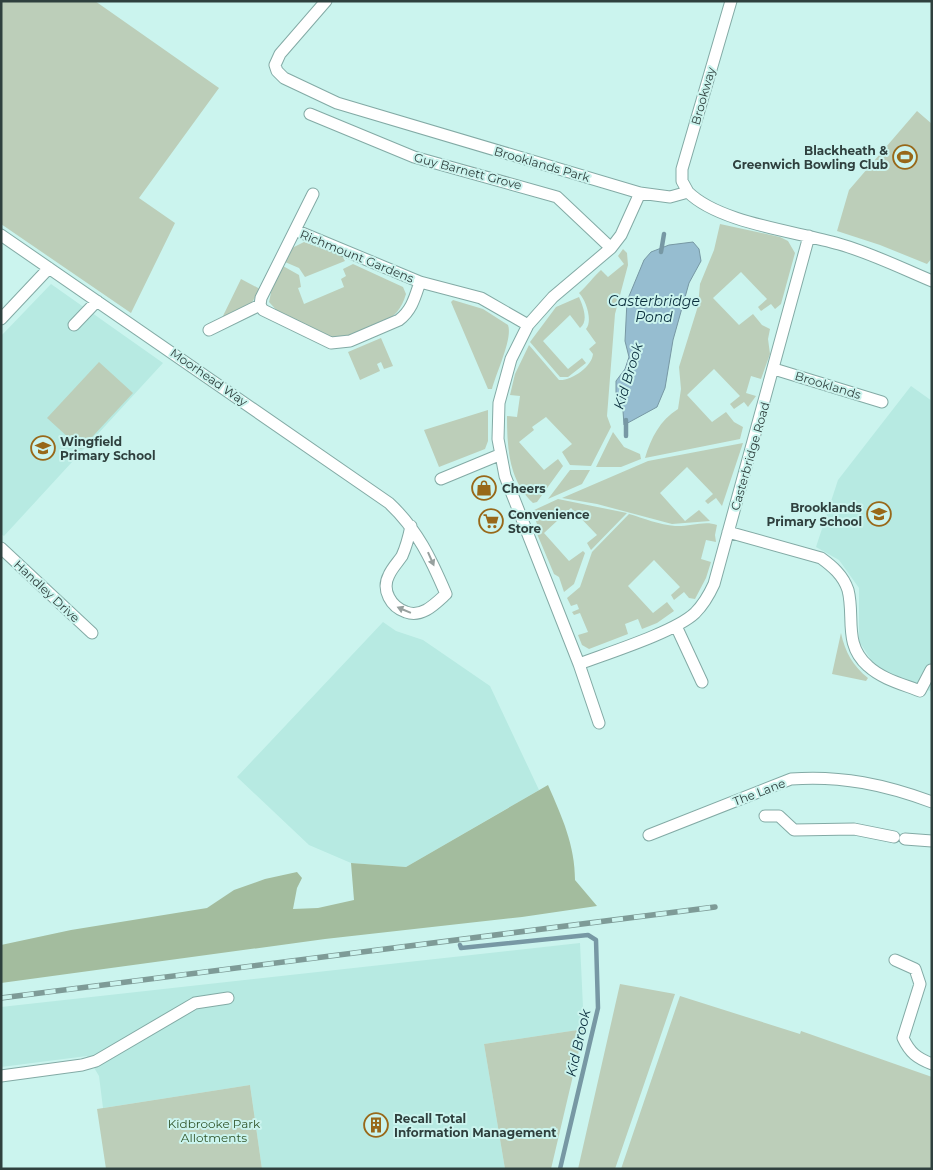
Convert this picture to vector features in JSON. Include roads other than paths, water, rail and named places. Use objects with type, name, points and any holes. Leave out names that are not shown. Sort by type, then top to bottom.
[{"type":"street","points":[[311,1],[324,5]]},
{"type":"street","name":"Brookway","points":[[688,192],[682,180],[682,169],[731,1]]},
{"type":"street","name":"Brooklands Park","points":[[324,5],[280,54],[275,65],[277,71],[284,78],[336,103],[640,193],[670,197],[688,192]]},
{"type":"street","name":"Guy Barnett Grove","points":[[310,114],[414,156],[557,196],[611,248]]},
{"type":"street","points":[[688,192],[700,203],[721,214],[841,244],[932,281]]},
{"type":"street","points":[[599,723],[579,664],[511,495],[499,455],[497,422],[500,395],[511,359],[528,325],[553,297],[611,248],[621,235],[640,193]]},
{"type":"street","name":"Richmount Gardens","points":[[313,194],[265,289],[260,305],[269,314],[320,340],[340,344],[399,320],[407,314],[412,306],[420,282]]},
{"type":"street","name":"Richmount Gardens","points":[[295,230],[420,282],[481,298],[528,325]]},
{"type":"street","name":"Moorhead Way","points":[[1,235],[389,503],[411,526],[428,553],[446,594],[429,608],[418,613],[400,610],[393,604],[386,586],[388,576],[402,554],[411,526]]},
{"type":"street","name":"Casterbridge Road","points":[[579,664],[676,626],[694,614],[706,600],[714,584],[809,236]]},
{"type":"street","points":[[1,319],[49,268]]},
{"type":"street","points":[[74,325],[97,301]]},
{"type":"street","points":[[209,330],[260,305]]},
{"type":"street","name":"Brooklands","points":[[774,369],[882,402]]},
{"type":"street","points":[[441,479],[499,455]]},
{"type":"street","points":[[728,532],[821,558],[833,567],[848,589],[851,639],[866,665],[879,674],[920,690],[931,670]]},
{"type":"street","name":"Handley Drive","points":[[1,548],[92,634]]},
{"type":"street","points":[[676,626],[702,682]]},
{"type":"street","name":"The Lane","points":[[649,835],[791,779],[816,777],[861,781],[895,789],[932,802]]},
{"type":"street","points":[[765,816],[779,816],[794,830],[854,829],[900,838],[932,841]]},
{"type":"street","points":[[895,960],[915,969],[920,984],[903,1038],[908,1050],[918,1059],[932,1064]]},
{"type":"street","points":[[1,1076],[82,1065],[96,1061],[195,1003],[228,998]]},
{"type":"water","name":"Casterbridge Pond","points":[[693,242],[699,249],[701,261],[689,283],[673,340],[665,388],[657,407],[624,425],[623,411],[616,392],[616,381],[625,369],[629,357],[625,341],[627,301],[644,260],[651,252],[669,245]]},
{"type":"waterway","name":"Kid Brook","points":[[661,252],[664,234]]},
{"type":"waterway","name":"Kid Brook","points":[[626,420],[626,436]]},
{"type":"waterway","name":"Kid Brook","points":[[460,945],[461,948],[588,935],[596,940],[598,1008],[560,1169]]},
{"type":"railway","points":[[1,998],[715,907]]},
{"type":"place","name":"Blackheath & Greenwich Bowling Club","points":[[905,157]]},
{"type":"place","name":"Wingfield Primary School","points":[[43,448]]},
{"type":"place","name":"Cheers","points":[[484,488]]},
{"type":"place","name":"Brooklands Primary School","points":[[879,514]]},
{"type":"place","name":"Convenience Store","points":[[491,521]]},
{"type":"place","name":"Recall Total Information Management","points":[[376,1125]]},
{"type":"park label","name":"Kidbrooke Park Allotments","points":[[214,1130]]}]
